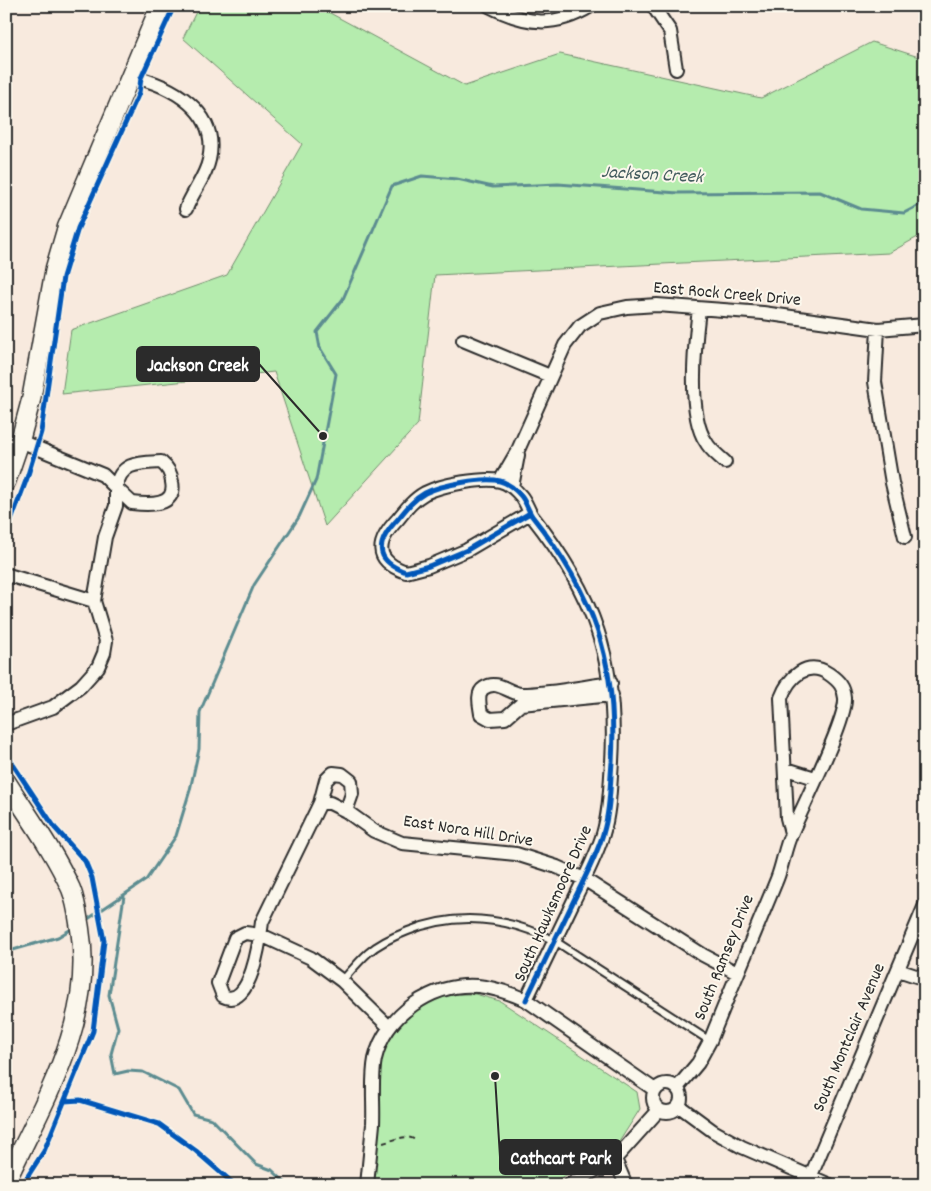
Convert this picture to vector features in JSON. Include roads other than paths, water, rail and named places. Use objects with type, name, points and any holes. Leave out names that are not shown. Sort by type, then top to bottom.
[{"type":"main road","points":[[6,482],[31,400],[55,268],[67,227],[160,6]]},
{"type":"main road","points":[[6,782],[71,890],[82,943],[82,993],[73,1034],[63,1061],[6,1182]]},
{"type":"street","points":[[489,6],[517,19],[540,22],[572,16],[591,6]]},
{"type":"street","points":[[653,6],[670,31],[676,69]]},
{"type":"street","points":[[130,76],[141,78],[181,96],[194,105],[204,118],[211,150],[209,163],[186,209]]},
{"type":"street","name":"East Rock Creek Drive","points":[[500,481],[518,450],[565,345],[580,326],[600,313],[657,305],[763,313],[878,329],[925,325]]},
{"type":"street","points":[[699,309],[695,340],[694,405],[696,421],[706,443],[725,462]]},
{"type":"street","points":[[878,329],[875,382],[892,483],[905,537]]},
{"type":"street","points":[[463,340],[550,376]]},
{"type":"street","points":[[6,724],[54,707],[81,686],[98,667],[104,653],[106,641],[94,602],[105,537],[116,506],[116,488],[118,477],[122,470],[142,463],[161,462],[168,468],[173,484],[172,494],[168,500],[157,504],[132,503],[116,488],[103,475],[20,441]]},
{"type":"street","name":"East Rock Creek Drive","points":[[512,487],[518,450]]},
{"type":"street","points":[[512,487],[500,481],[440,486],[416,500],[382,539],[380,550],[386,562],[406,572],[429,566],[467,550],[530,513]]},
{"type":"street","name":"South Hawksmoore Drive","points":[[512,487],[523,498],[530,513],[574,577],[594,616],[611,689],[613,719],[610,795],[603,834],[584,879],[526,1000]]},
{"type":"street","points":[[8,575],[94,602]]},
{"type":"street","name":"South Ramsey Drive","points":[[676,1088],[698,1063],[710,1040],[778,877],[791,833],[841,720],[845,700],[841,683],[827,673],[811,668],[797,673],[787,684],[781,698],[787,818],[791,833]]},
{"type":"street","points":[[548,696],[513,692],[506,686],[500,685],[485,687],[479,698],[481,714],[485,718],[490,719],[505,718],[514,708],[521,704],[548,696],[611,689]]},
{"type":"street","points":[[513,692],[514,708]]},
{"type":"street","points":[[786,769],[815,778]]},
{"type":"street","points":[[346,811],[352,794],[351,780],[342,774],[333,773],[326,780],[320,803],[262,922],[261,935],[257,955],[244,991],[237,998],[227,998],[223,996],[218,983],[235,938],[245,933],[261,935],[311,958],[342,981],[389,1027]]},
{"type":"street","name":"East Nora Hill Drive","points":[[320,803],[330,803],[346,811],[374,831],[402,843],[516,854],[557,867],[584,879],[703,955],[737,973]]},
{"type":"street","name":"South Montclair Avenue","points":[[809,1180],[925,905]]},
{"type":"street","points":[[898,970],[925,979]]},
{"type":"street","points":[[367,1185],[373,1124],[375,1060],[389,1027],[422,998],[446,990],[476,986],[502,990],[526,1000],[655,1090]]},
{"type":"street","points":[[663,1084],[676,1088],[681,1096],[679,1106],[668,1113],[659,1110],[652,1099],[655,1090],[663,1084]]},
{"type":"street","points":[[679,1106],[714,1131],[742,1147],[809,1180],[830,1185]]},
{"type":"street","points":[[570,1185],[615,1159],[659,1110]]},
{"type":"street","points":[[615,1159],[626,1185]]},
{"type":"lane","points":[[342,981],[369,952],[398,934],[427,923],[458,918],[492,919],[530,929],[555,941],[710,1040]]},
{"type":"waterway","name":"Jackson Creek","points":[[85,921],[146,880],[176,836],[190,790],[199,749],[200,712],[254,585],[299,517],[316,480],[336,374],[320,348],[317,332],[343,299],[392,186],[422,176],[457,179],[493,187],[558,184],[678,193],[820,192],[861,209],[904,213],[925,202]]},
{"type":"waterway","points":[[124,896],[109,995],[118,1028],[111,1054],[115,1074],[128,1071],[143,1072],[179,1090],[193,1114],[212,1119],[256,1164],[272,1170],[288,1185]]},
{"type":"waterway","name":"Jackson Creek","points":[[6,952],[58,937],[73,928]]},
{"type":"place","name":"Jackson Creek","points":[[323,436]]},
{"type":"place","name":"Cathcart Park","points":[[495,1076]]}]
